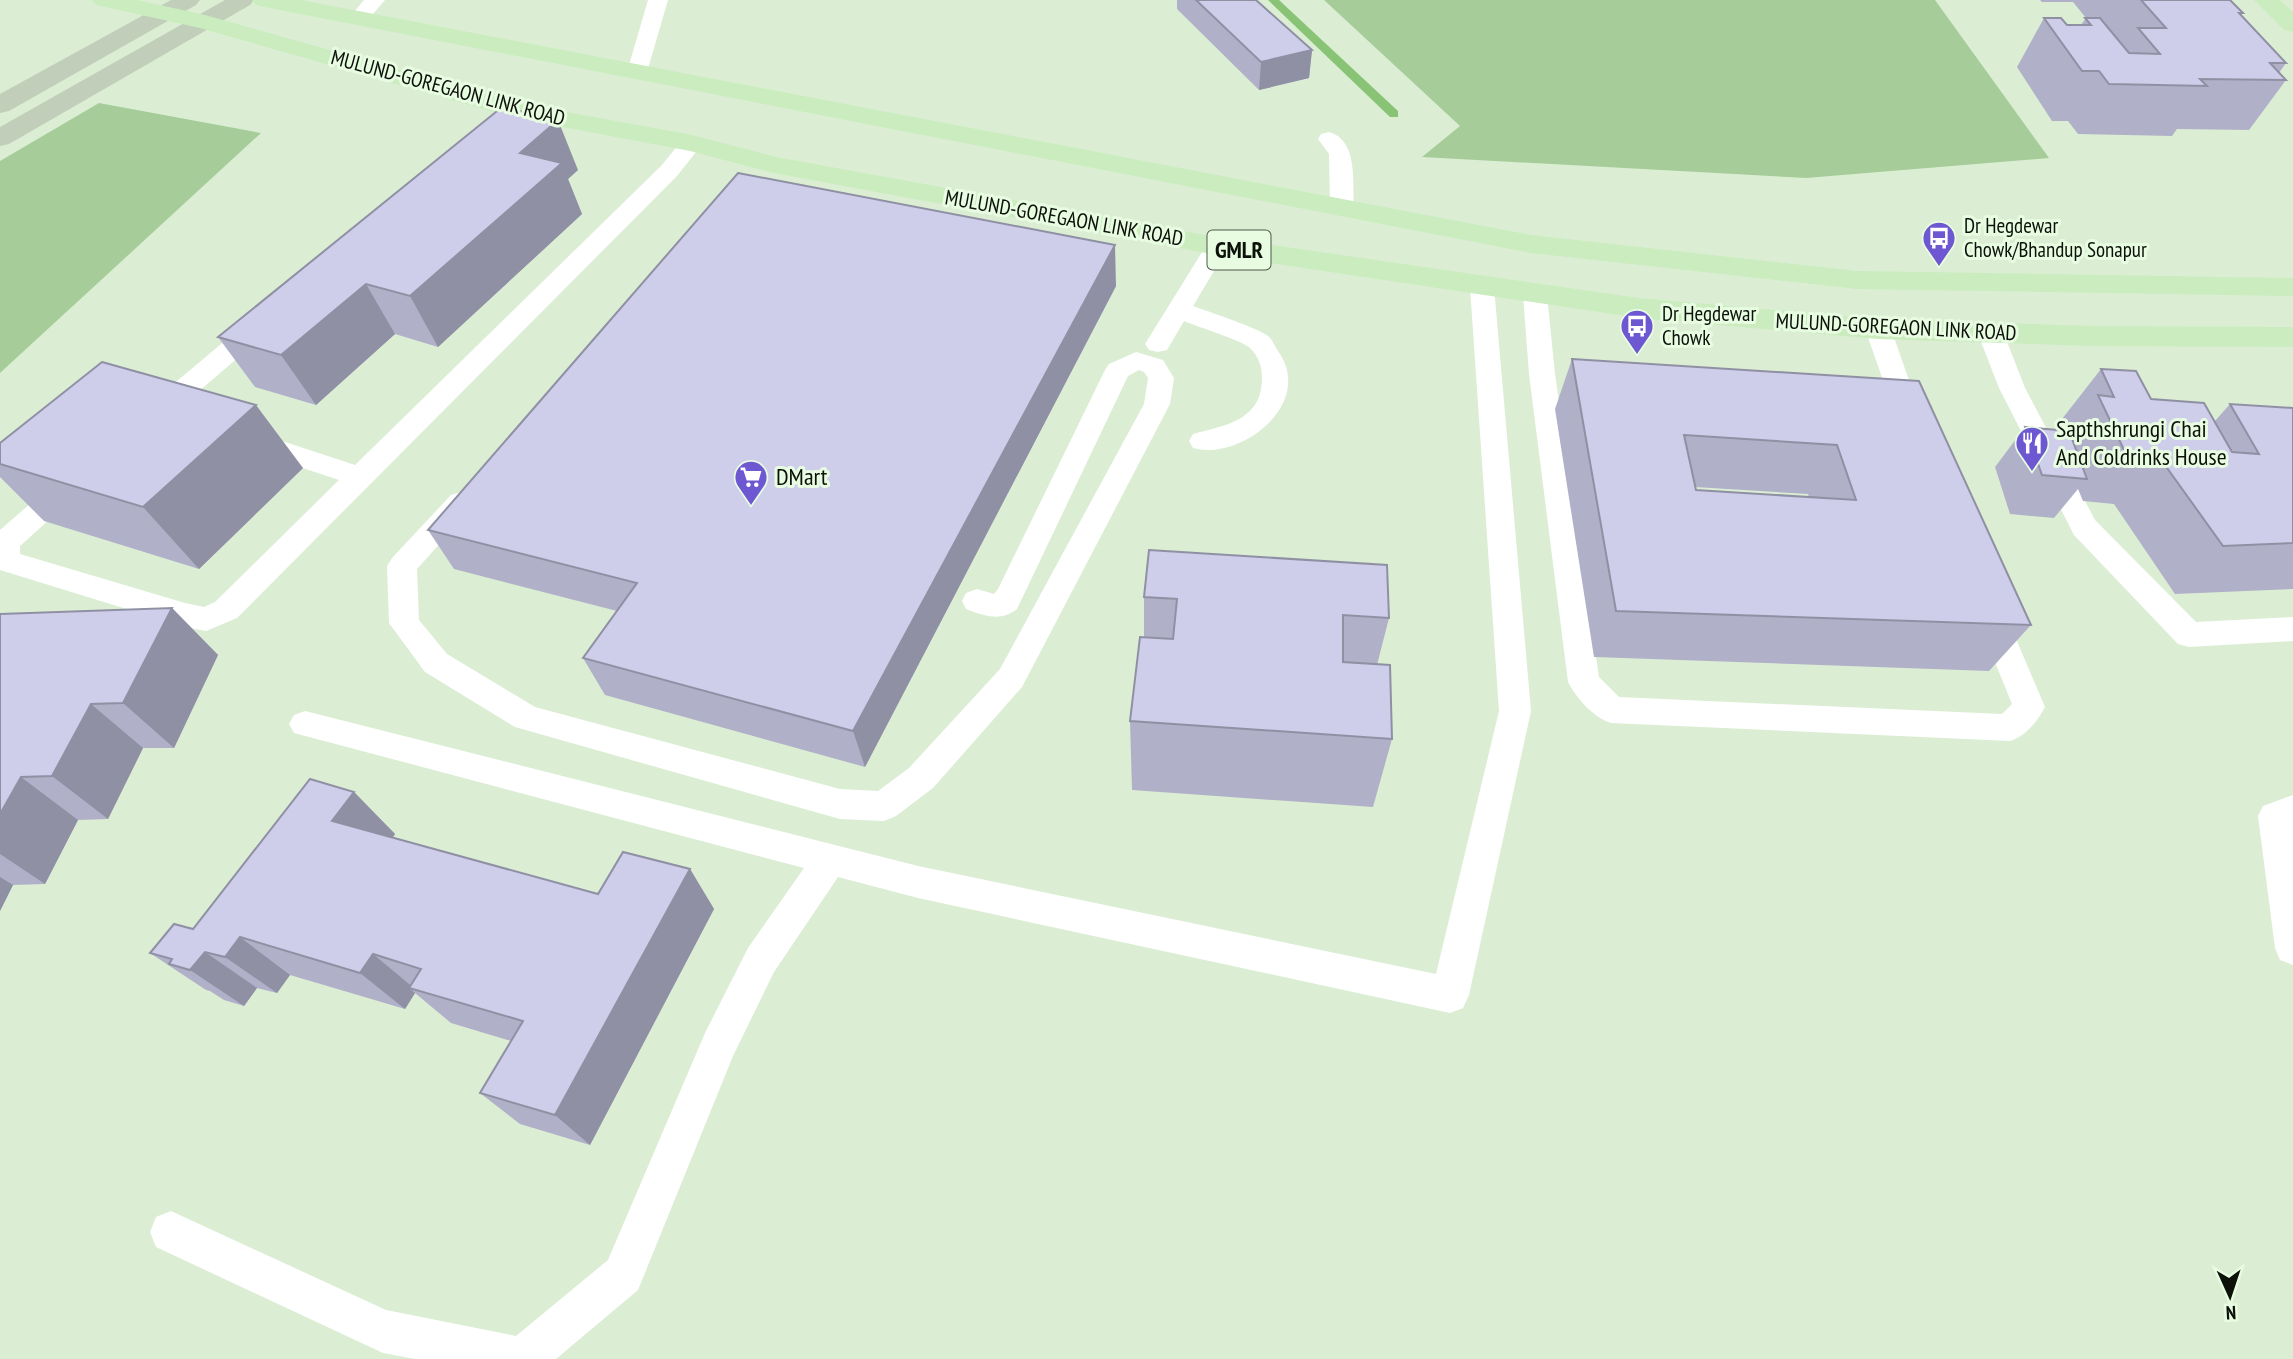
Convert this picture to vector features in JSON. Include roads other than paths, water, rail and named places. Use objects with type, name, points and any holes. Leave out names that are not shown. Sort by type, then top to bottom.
[{"type":"main road","name":"MULUND-GOREGAON LINK ROAD","points":[[104,0],[164,13],[196,11],[515,110],[692,143],[774,165],[1217,246],[1482,287],[1639,308],[1878,329],[2140,337],[2293,337]]},
{"type":"main road","name":"MULUND-GOREGAON LINK ROAD","points":[[264,0],[367,9],[637,72],[1531,244],[1857,280],[2293,287]]},
{"type":"main road","points":[[2266,0],[2293,25]]},
{"type":"main road","points":[[2112,284],[2140,337]]},
{"type":"street","points":[[0,138],[196,11],[242,0]]},
{"type":"street","points":[[0,105],[164,13]]},
{"type":"lane","points":[[637,72],[658,0]]},
{"type":"lane","points":[[492,132],[515,110]]},
{"type":"lane","points":[[1329,139],[1339,154],[1342,208]]},
{"type":"lane","points":[[89,470],[5,542],[6,561],[206,619],[226,610],[669,171],[692,143]]},
{"type":"lane","points":[[752,191],[774,165]]},
{"type":"lane","points":[[1158,344],[1217,246]]},
{"type":"lane","points":[[305,724],[918,882],[1450,995],[1515,711],[1482,287]]},
{"type":"lane","points":[[1535,295],[1542,374],[1584,682],[1611,710],[2010,728],[2029,707],[1982,593]]},
{"type":"lane","points":[[160,419],[284,306]]},
{"type":"lane","points":[[1180,310],[1259,342],[1275,368],[1275,396],[1257,421],[1223,437],[1203,441]]},
{"type":"lane","points":[[1878,329],[1919,441]]},
{"type":"lane","points":[[1991,334],[2012,387],[2084,527],[2189,635],[2293,629]]},
{"type":"lane","points":[[477,485],[402,566],[404,623],[436,663],[526,718],[840,804],[884,806],[921,778],[1011,678],[1157,404],[1161,378],[1154,366],[1136,361],[1118,370],[1010,596],[1004,605],[997,608],[977,601]]},
{"type":"lane","points":[[222,432],[360,477]]},
{"type":"lane","points":[[2293,810],[2275,816],[2293,947]]},
{"type":"lane","points":[[171,1232],[383,1331],[522,1359],[623,1275],[718,1046],[761,960],[830,859]]},
{"type":"waterway","points":[[1273,0],[1394,114]]},
{"type":"place","name":"Dr Hegdewar Chowk/Bhandup Sonapur","points":[[1939,268]]},
{"type":"place","name":"Dr Hegdewar Chowk","points":[[1637,356]]},
{"type":"place","name":"Sapthshrungi Chai And Coldrinks House","points":[[2032,473]]},
{"type":"place","name":"DMart","points":[[751,507]]}]
